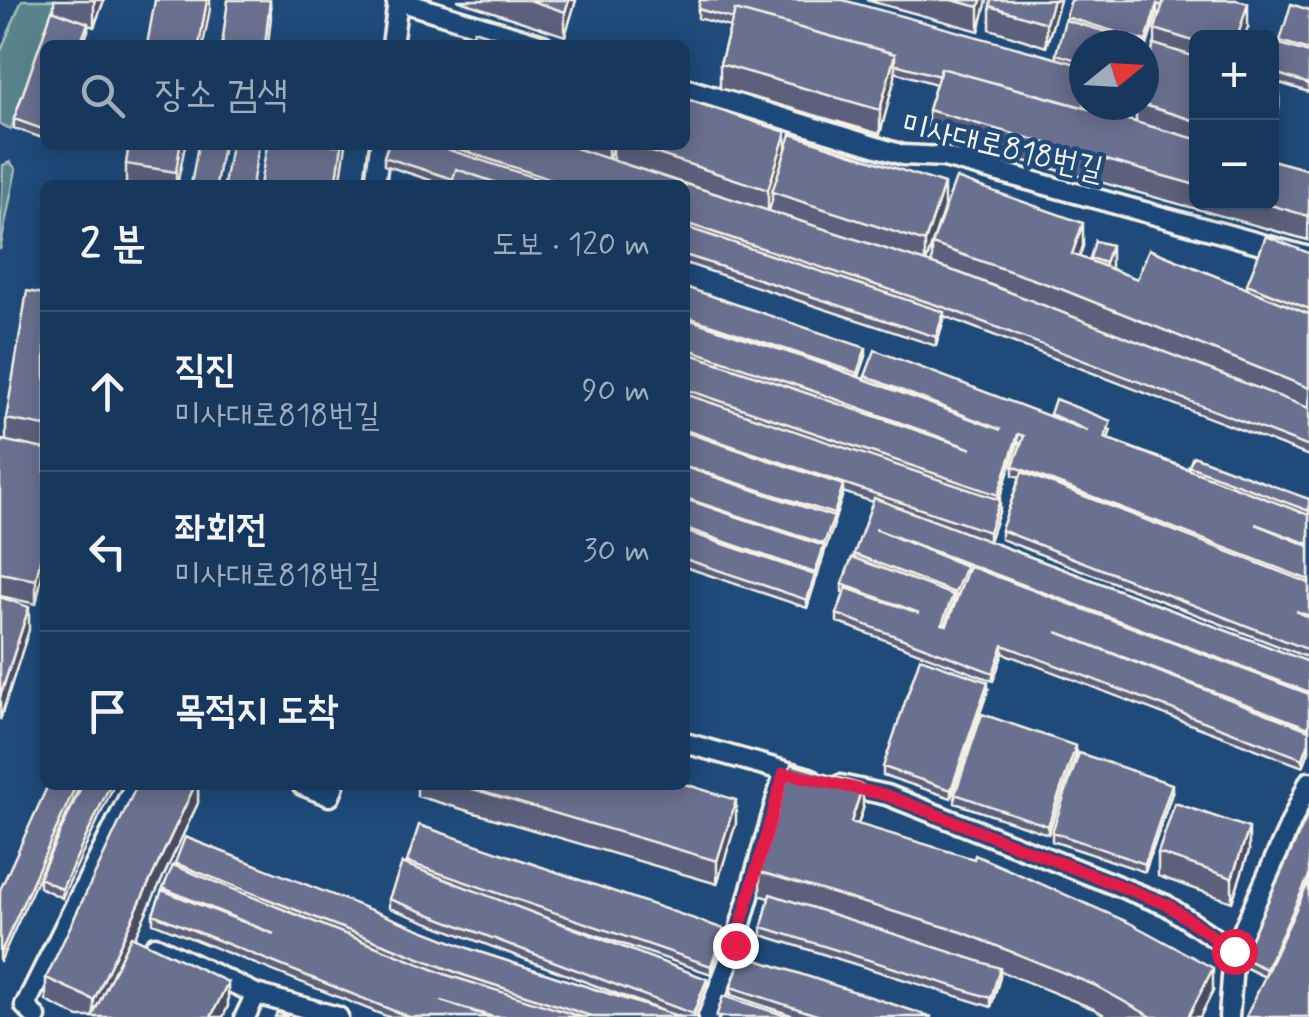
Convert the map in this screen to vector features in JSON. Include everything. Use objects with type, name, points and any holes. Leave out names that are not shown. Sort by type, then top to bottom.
[{"type":"lane","points":[[393,40],[397,0],[527,40]]},
{"type":"lane","name":"미사대로818번길","points":[[690,90],[904,155],[944,157],[1309,256]]},
{"type":"lane","points":[[376,180],[379,150]]},
{"type":"lane","points":[[690,745],[784,773],[886,795],[1166,904],[1234,951]]},
{"type":"lane","points":[[708,1017],[735,945],[784,773]]},
{"type":"lane","points":[[1229,1017],[1234,951],[1309,782]]},
{"type":"lane","points":[[36,1017],[24,1006],[132,790]]},
{"type":"lane","points":[[155,946],[256,994],[338,1017]]},
{"type":"lane","points":[[245,1017],[256,994]]},
{"type":"green space","points":[[22,0],[56,0],[11,129],[0,124],[0,53]]},
{"type":"green space","points":[[10,162],[16,169],[0,250],[3,165]]},
{"type":"building","points":[[155,0],[207,0],[200,40],[148,40]]},
{"type":"building","points":[[228,0],[270,0],[266,40],[223,40]]},
{"type":"building","points":[[529,0],[569,0],[565,12]]},
{"type":"building","points":[[700,0],[843,0],[1069,62],[1069,103],[941,68],[939,76],[895,64],[895,54],[735,10],[733,19],[698,9]]},
{"type":"building","points":[[951,0],[981,0],[979,7]]},
{"type":"building","points":[[991,0],[1053,0],[1046,23],[990,6]]},
{"type":"building","points":[[1071,0],[1164,0],[1162,6],[1157,4],[1149,30],[1109,30],[1066,17]]},
{"type":"building","points":[[1164,0],[1248,3],[1240,30],[1189,30],[1189,40],[1155,29]]},
{"type":"building","points":[[1291,4],[1309,10],[1309,50],[1280,41]]},
{"type":"building","points":[[52,10],[88,23],[82,40],[42,40]]},
{"type":"building","points":[[735,10],[895,54],[880,110],[720,64]]},
{"type":"building","points":[[1065,20],[1100,30],[1069,30],[1069,58],[1056,54]]},
{"type":"building","points":[[474,30],[505,40],[471,40]]},
{"type":"building","points":[[40,44],[40,128],[14,119]]},
{"type":"building","points":[[1279,44],[1309,53],[1309,84],[1279,74]]},
{"type":"building","points":[[1159,46],[1189,55],[1189,119],[1159,110]]},
{"type":"building","points":[[941,68],[1069,104],[1069,120],[1128,120],[1189,137],[1189,183],[928,110]]},
{"type":"building","points":[[690,101],[786,132],[768,190],[645,150],[690,150]]},
{"type":"building","points":[[791,134],[944,184],[925,242],[772,192]]},
{"type":"building","points":[[128,150],[179,150],[176,172],[126,164]]},
{"type":"building","points":[[197,150],[222,150],[217,180],[192,180]]},
{"type":"building","points":[[230,150],[258,150],[253,180],[225,180]]},
{"type":"building","points":[[266,150],[341,150],[337,180],[261,180]]},
{"type":"building","points":[[386,150],[449,150],[542,180],[488,180],[456,169],[453,179],[384,157]]},
{"type":"building","points":[[461,150],[581,150],[674,180],[553,180]]},
{"type":"building","points":[[1279,162],[1309,170],[1308,216],[1279,208]]},
{"type":"building","points":[[456,169],[488,180],[453,180]]},
{"type":"building","points":[[956,178],[1083,223],[1072,254],[1137,279],[1149,249],[1309,314],[1309,388],[1061,289],[932,244]]},
{"type":"building","points":[[690,185],[960,273],[1309,408],[1309,447],[949,309],[690,225]]},
{"type":"building","points":[[690,229],[944,312],[936,337],[690,257]]},
{"type":"building","points":[[1266,236],[1309,253],[1309,309],[1247,284]]},
{"type":"building","points":[[1095,241],[1111,245],[1105,263],[1090,258]]},
{"type":"building","points":[[690,289],[866,348],[857,373],[690,318]]},
{"type":"building","points":[[27,291],[40,293],[40,425],[6,419]]},
{"type":"building","points":[[690,320],[1001,430],[865,376],[875,350],[1088,431],[1050,414],[1055,399],[1111,421],[1105,438],[1309,515],[1309,544],[1255,524],[1309,546],[1309,580],[1013,466],[1024,436],[1018,434],[998,495],[690,391],[690,354],[972,449],[690,350]]},
{"type":"building","points":[[690,396],[1000,500],[989,532],[690,432]]},
{"type":"building","points":[[690,434],[843,485],[834,514],[690,468]]},
{"type":"building","points":[[2,440],[40,448],[40,560],[36,580],[0,573]]},
{"type":"building","points":[[1193,456],[1309,499],[1309,511],[1189,466]]},
{"type":"building","points":[[690,469],[834,517],[824,544],[690,500]]},
{"type":"building","points":[[1022,472],[1309,583],[1309,616],[1296,611],[1309,617],[1309,650],[1001,530]]},
{"type":"building","points":[[874,498],[1309,662],[1309,692],[875,529],[966,566],[955,593],[854,554]]},
{"type":"building","points":[[690,501],[824,546],[815,573],[690,530]]},
{"type":"building","points":[[690,533],[815,575],[807,600],[690,561]]},
{"type":"building","points":[[852,557],[953,595],[942,624],[947,625],[969,566],[1309,694],[1309,728],[1057,632],[1309,730],[1303,759],[1003,645],[993,673],[837,614],[846,588],[919,613],[842,584]]},
{"type":"building","points":[[0,597],[29,607],[0,697]]},
{"type":"building","points":[[920,658],[988,682],[951,790],[883,767]]},
{"type":"building","points":[[982,714],[1076,746],[1048,826],[955,794]]},
{"type":"building","points":[[1079,753],[1172,784],[1145,864],[1052,832]]},
{"type":"building","points":[[791,764],[863,785],[851,822],[974,859],[975,855],[1128,922],[1213,968],[1188,1017],[1152,1017],[1094,985],[962,932],[760,872]]},
{"type":"building","points":[[690,786],[736,800],[717,861],[476,790],[690,790]]},
{"type":"building","points":[[46,790],[74,790],[0,954],[0,890]]},
{"type":"building","points":[[80,790],[108,790],[62,889],[39,878]]},
{"type":"building","points":[[135,790],[193,790],[94,1000],[46,978]]},
{"type":"building","points":[[1175,803],[1249,828],[1232,878],[1158,853]]},
{"type":"building","points":[[1309,812],[1309,876],[1266,969],[1242,958]]},
{"type":"building","points":[[419,825],[724,929],[711,966],[407,862]]},
{"type":"building","points":[[185,837],[473,950],[681,1017],[594,1017],[463,975],[175,863]]},
{"type":"building","points":[[402,863],[707,979],[693,1014],[389,899]]},
{"type":"building","points":[[173,865],[447,975],[582,1017],[493,1017],[441,1001],[490,1017],[409,1017],[153,914],[162,890],[274,934],[163,888]]},
{"type":"building","points":[[1309,881],[1309,1017],[1246,1017]]},
{"type":"building","points":[[770,894],[1000,968],[991,998],[762,927]]},
{"type":"building","points":[[131,936],[228,982],[211,1017],[92,1017]]},
{"type":"building","points":[[742,955],[932,1017],[823,1017],[731,987]]},
{"type":"building","points":[[723,996],[790,1017],[716,1017]]},
{"type":"route","points":[[735,945],[784,773],[886,795],[1166,904],[1234,951]]}]
